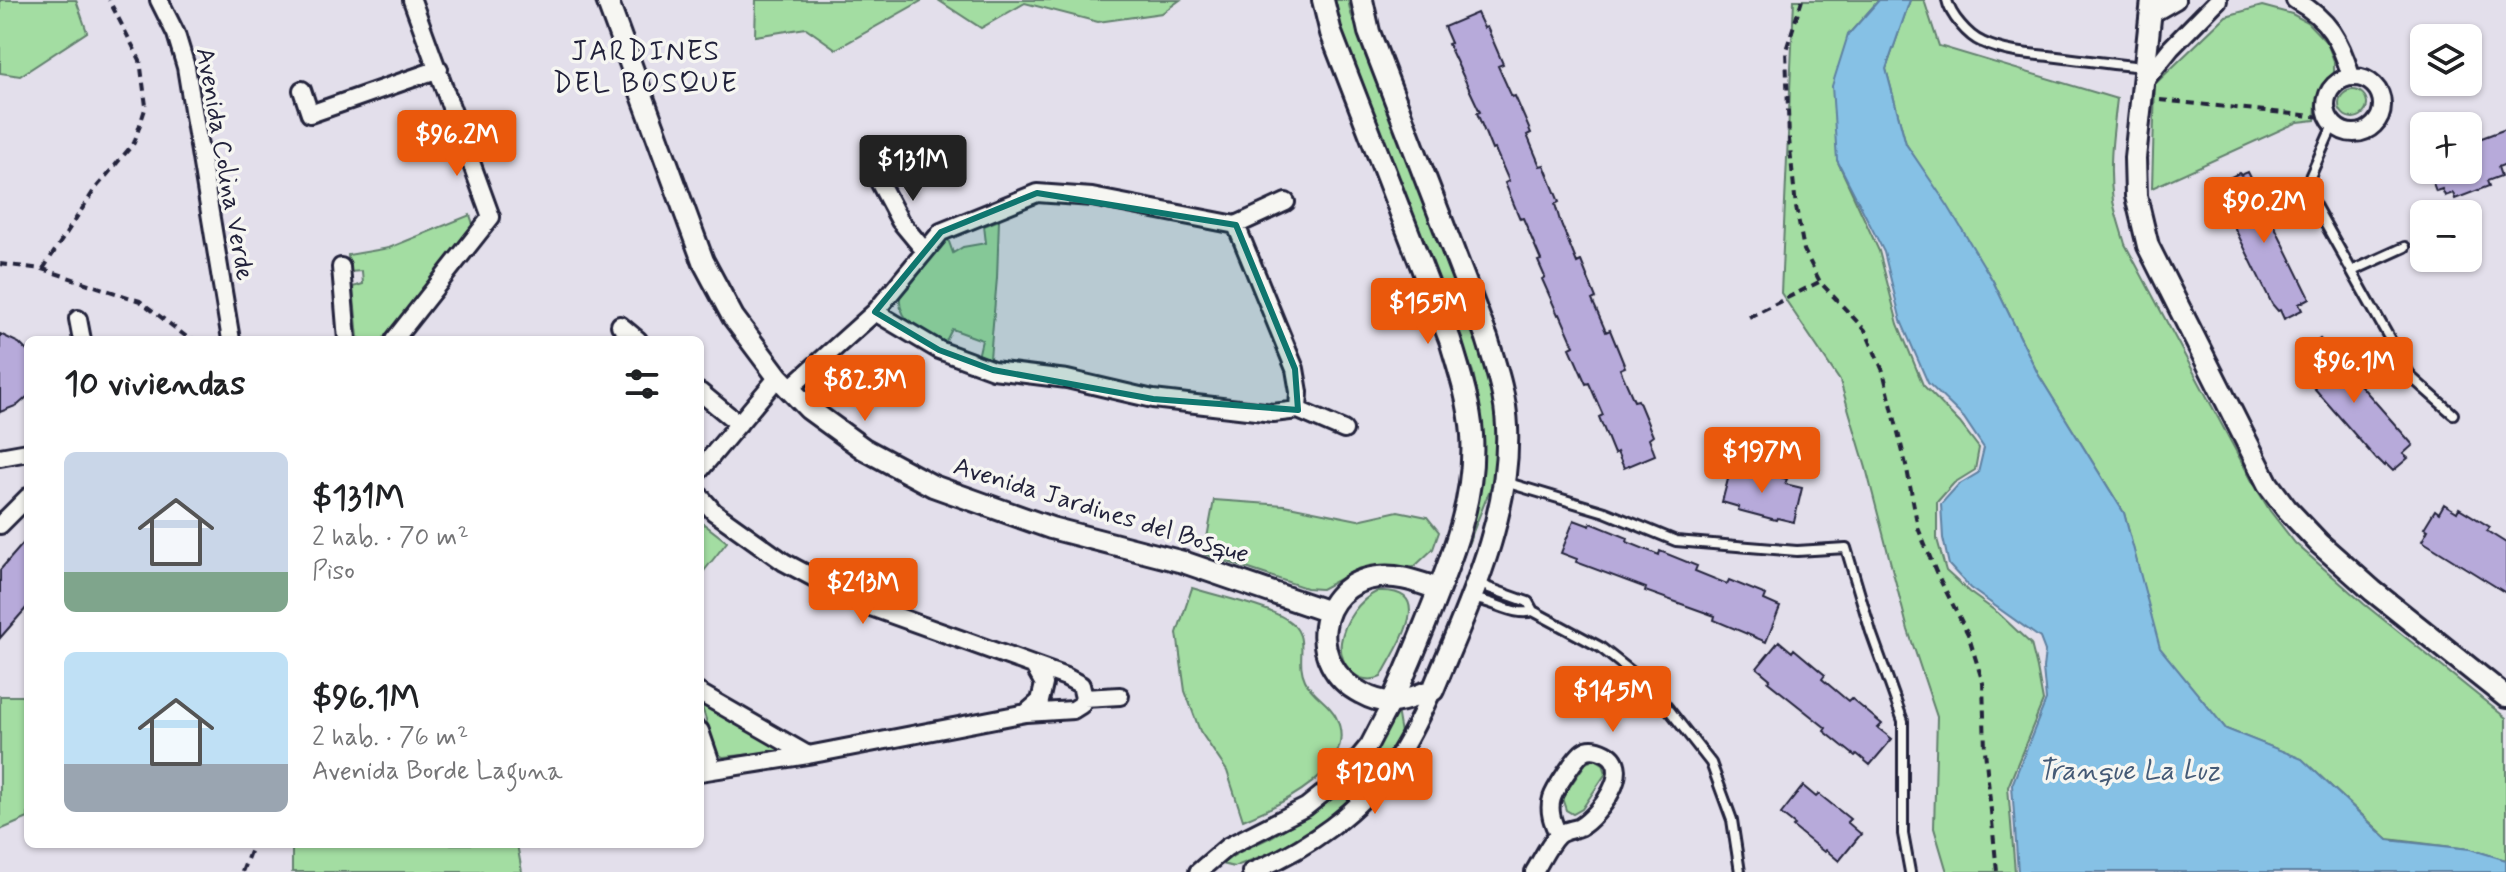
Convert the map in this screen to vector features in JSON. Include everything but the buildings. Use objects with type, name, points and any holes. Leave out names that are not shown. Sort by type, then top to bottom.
[{"type":"street","name":"Avenida Colina Verde","points":[[159,0],[176,34],[186,67],[230,336]]},
{"type":"street","name":"Avenida Jardines del Bosque","points":[[607,0],[703,261],[733,317],[783,383],[809,409],[864,449],[933,486],[1051,528],[1183,562],[1329,612]]},
{"type":"street","points":[[1198,872],[1227,847],[1306,807],[1341,779],[1369,745],[1407,672],[1462,525],[1472,478],[1472,433],[1450,340],[1331,33],[1323,0]]},
{"type":"street","points":[[1251,872],[1311,841],[1353,809],[1374,789],[1397,759],[1433,690],[1474,590],[1502,500],[1508,461],[1507,424],[1500,382],[1487,338],[1369,32],[1362,0]]},
{"type":"street","points":[[2176,0],[2151,8],[2134,177],[2143,231],[2155,261],[2268,484],[2286,508],[2320,544],[2373,591],[2506,697]]},
{"type":"street","points":[[2144,74],[2218,0]]},
{"type":"street","points":[[2295,0],[2314,12],[2332,30],[2341,43],[2351,76]]},
{"type":"street","points":[[397,336],[491,217],[418,2]]},
{"type":"street","points":[[2144,74],[2171,48]]},
{"type":"street","points":[[302,90],[310,114],[439,69]]},
{"type":"street","points":[[2351,76],[2361,77],[2376,87],[2382,105],[2376,123],[2360,133],[2350,133],[2331,121],[2326,99],[2335,83],[2351,76]]},
{"type":"street","points":[[875,174],[900,221],[924,250]]},
{"type":"street","points":[[704,465],[739,424],[783,383],[875,312],[941,232],[1037,193],[1092,197],[1236,225],[1286,202]]},
{"type":"street","points":[[1236,225],[1295,369],[1298,410]]},
{"type":"street","points":[[341,267],[347,336]]},
{"type":"street","points":[[875,312],[939,350],[993,370],[1067,379],[1153,399],[1273,413],[1298,410],[1344,430]]},
{"type":"street","points":[[78,319],[81,336]]},
{"type":"street","points":[[620,325],[633,336]]},
{"type":"street","points":[[704,395],[739,424]]},
{"type":"street","points":[[0,457],[24,453]]},
{"type":"street","points":[[0,525],[24,501]]},
{"type":"street","points":[[704,501],[714,512],[784,562],[865,605],[1066,677],[1081,685],[1084,698],[1081,705],[1073,710],[1026,713],[808,755],[706,770]]},
{"type":"street","points":[[1433,690],[1391,703],[1370,698],[1349,687],[1335,674],[1326,655],[1323,636],[1329,612],[1340,595],[1359,581],[1381,576],[1408,579],[1439,589]]},
{"type":"street","points":[[1026,713],[1040,701],[1044,684],[1035,668]]},
{"type":"street","points":[[704,695],[808,755]]},
{"type":"street","points":[[1084,698],[1120,696]]},
{"type":"street","points":[[1534,872],[1558,834],[1580,826],[1598,811],[1617,778],[1615,759],[1592,748],[1583,751],[1575,760],[1552,798],[1551,819],[1558,834]]},
{"type":"lane","points":[[1947,0],[1961,24],[1979,41],[2023,53],[2144,74]]},
{"type":"lane","points":[[2331,121],[2310,177],[2312,200],[2411,377],[2453,414]]},
{"type":"lane","points":[[2352,271],[2405,247]]},
{"type":"lane","points":[[1505,482],[1605,512],[1676,541],[1797,551],[1846,548],[1866,617],[1903,721],[1903,834],[1910,872]]},
{"type":"lane","points":[[1474,590],[1489,588],[1528,602],[1533,611],[1600,647],[1652,688],[1711,763],[1732,820],[1740,872]]},
{"type":"lane","points":[[1474,590],[1484,600],[1524,614],[1533,611]]},
{"type":"path","points":[[43,269],[95,189],[134,143],[146,106],[140,60],[109,0]]},
{"type":"path","points":[[1802,0],[1786,50],[1789,139],[1804,250],[1820,282],[1865,330],[1883,371],[1918,528],[1936,572],[1968,634],[1983,683],[1985,750],[1997,872]]},
{"type":"path","points":[[2144,74],[2331,121]]},
{"type":"path","points":[[0,264],[43,269],[140,301],[185,336]]},
{"type":"path","points":[[1749,317],[1820,282]]},
{"type":"path","points":[[242,872],[251,848]]},
{"type":"highlighted area","points":[[1037,193],[1236,225],[1295,369],[1298,410],[1153,399],[993,370],[939,350],[875,312],[941,232]]},
{"type":"green space","points":[[0,0],[76,0],[87,32],[20,76],[0,73]]},
{"type":"green space","points":[[756,0],[923,0],[836,49],[806,28],[755,36]]},
{"type":"green space","points":[[938,0],[1180,0],[1162,13],[1098,22],[1025,3],[981,28]]},
{"type":"green space","points":[[1332,0],[1348,0],[1478,331],[1497,408],[1498,469],[1463,557],[1482,468],[1481,412],[1473,372],[1337,21]]},
{"type":"green space","points":[[1794,0],[1879,0],[1848,35],[1837,160],[1879,251],[1898,324],[1923,385],[1960,423],[1979,448],[1975,470],[1954,483],[1937,502],[1937,539],[1946,571],[2031,644],[2037,668],[2043,701],[2008,787],[2015,872],[1947,872],[1934,828],[1937,717],[1908,630],[1866,468],[1840,381],[1781,293]]},
{"type":"green space","points":[[1910,0],[1924,0],[1939,46],[2117,99],[2111,176],[2114,207],[2125,244],[2270,511],[2295,543],[2364,604],[2506,718],[2506,860],[2469,849],[2388,839],[2302,759],[2226,729],[2159,648],[2124,513],[2038,374],[1993,281],[1906,144],[1886,69]]},
{"type":"green space","points":[[2262,6],[2292,14],[2307,22],[2327,43],[2334,61],[2334,73],[2316,100],[2315,120],[2298,122],[2152,188],[2155,84],[2226,16]]},
{"type":"green space","points":[[2353,90],[2363,94],[2367,104],[2363,114],[2353,118],[2343,114],[2339,104],[2343,94]]},
{"type":"green space","points":[[470,215],[474,227],[386,336],[358,336],[353,287],[363,284],[362,271],[349,272],[348,255],[389,248]]},
{"type":"green space","points":[[999,220],[990,358],[978,357],[982,340],[952,329],[944,345],[921,332],[908,320],[900,306],[900,297],[925,261],[948,239],[953,253],[963,247],[986,243],[984,226]]},
{"type":"green space","points":[[1214,500],[1284,505],[1358,520],[1398,511],[1427,517],[1439,532],[1433,549],[1414,567],[1358,569],[1321,589],[1306,588],[1204,554]]},
{"type":"green space","points":[[704,524],[727,542],[704,571]]},
{"type":"green space","points":[[1192,588],[1266,610],[1294,626],[1301,640],[1305,680],[1333,712],[1341,735],[1337,753],[1312,782],[1276,805],[1243,820],[1227,771],[1200,731],[1185,691],[1177,633]]},
{"type":"green space","points":[[1378,591],[1397,593],[1407,599],[1410,610],[1403,637],[1381,677],[1365,679],[1347,666],[1341,642],[1345,626],[1354,612]]},
{"type":"green space","points":[[0,696],[24,696],[24,820],[0,830]]},
{"type":"green space","points":[[704,704],[783,747],[782,751],[723,757],[717,754]]},
{"type":"green space","points":[[1397,710],[1401,733],[1384,764],[1358,793],[1325,820],[1279,849],[1234,867],[1222,864],[1312,812],[1345,784],[1373,751]]},
{"type":"green space","points":[[1595,759],[1603,764],[1606,773],[1582,809],[1573,814],[1566,810],[1562,798],[1586,763]]},
{"type":"green space","points":[[292,848],[518,848],[522,872],[292,872]]},
{"type":"water","name":"Tranque La Luz","points":[[1879,0],[1910,0],[1886,69],[1906,144],[1993,281],[2038,374],[2124,513],[2160,648],[2226,729],[2302,759],[2388,840],[2470,849],[2506,860],[2506,872],[2018,872],[2012,785],[2046,700],[2045,651],[2040,638],[1970,588],[1949,565],[1943,538],[1941,504],[1958,485],[1978,473],[1984,448],[1964,418],[1928,383],[1901,321],[1884,252],[1837,160],[1832,86],[1848,35]]},
{"type":"district","name":"JARDINES DEL BOSQUE","points":[[646,68]]}]
